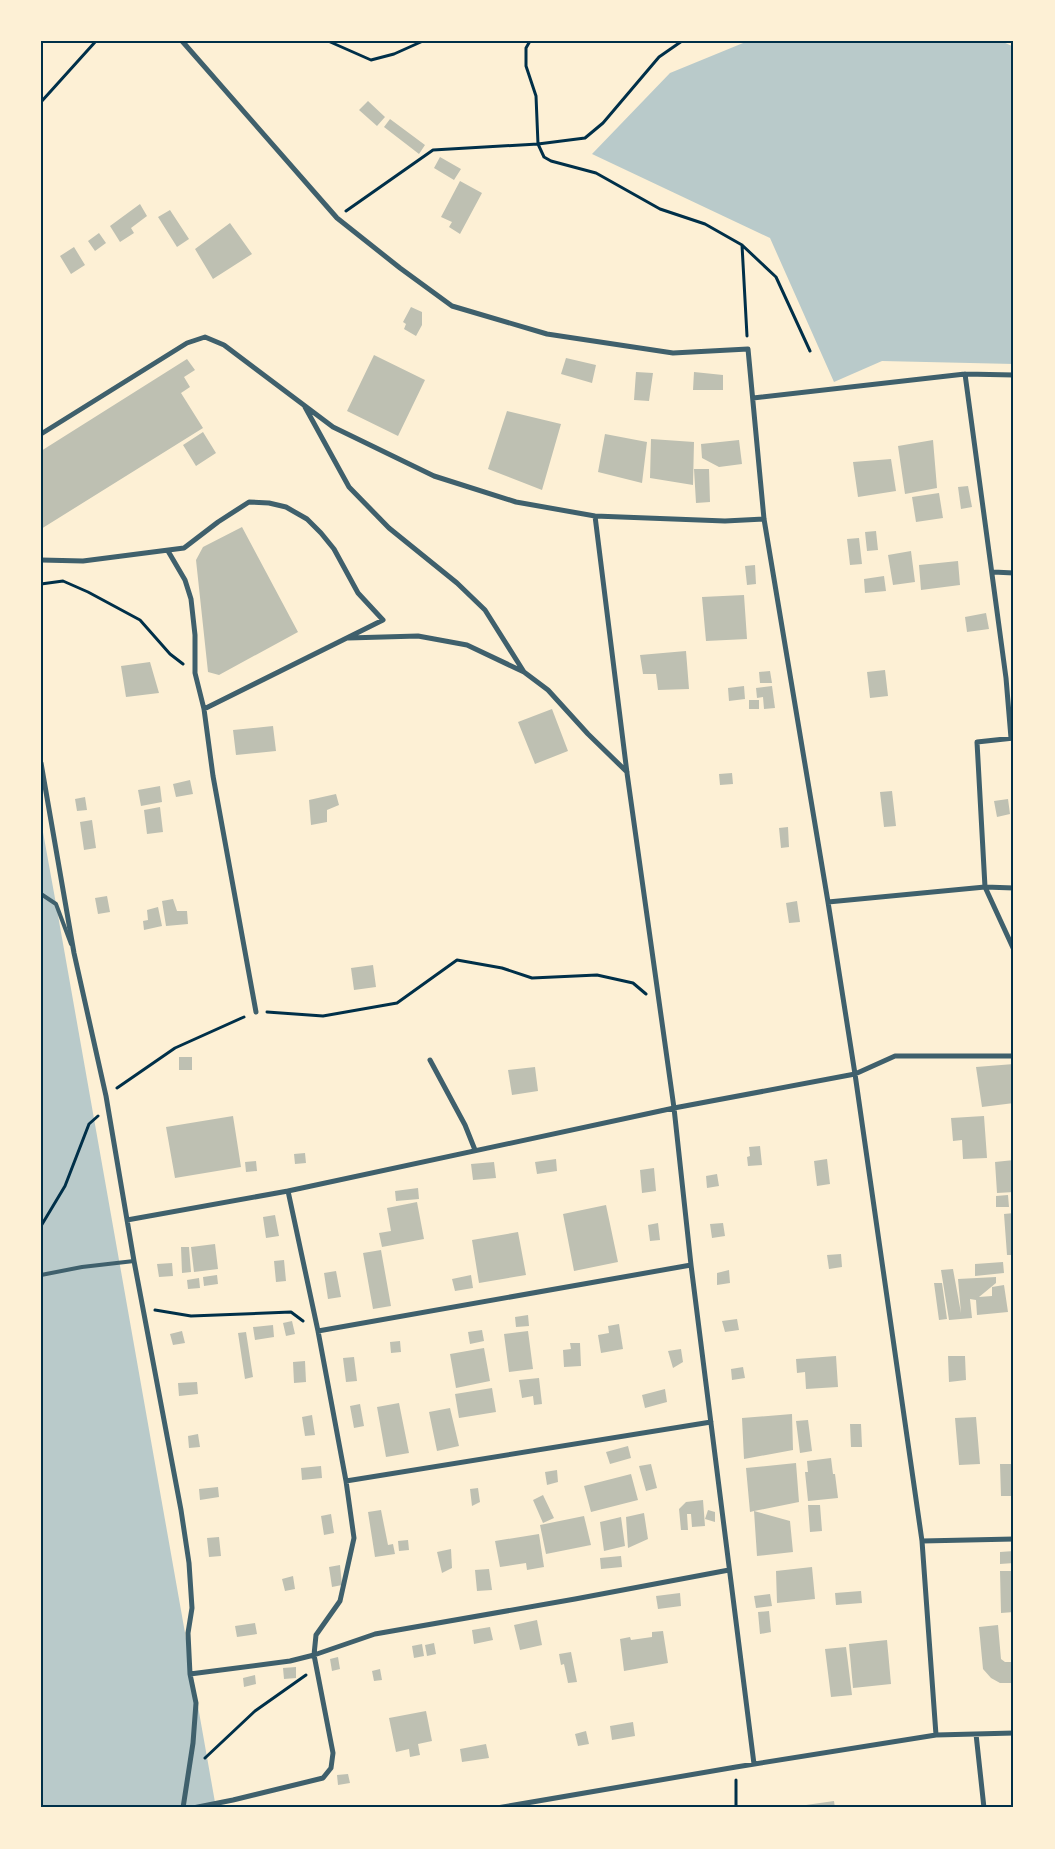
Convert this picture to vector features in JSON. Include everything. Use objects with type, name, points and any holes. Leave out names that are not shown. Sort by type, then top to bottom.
[{"type":"street","points":[[182,41],[337,218],[452,306],[547,334],[673,353],[748,349],[764,519],[855,1074],[922,1541],[936,1735]]},
{"type":"street","points":[[41,434],[187,343],[205,338],[224,345],[333,427],[434,476],[516,502],[595,516],[724,521],[764,519]]},
{"type":"street","points":[[753,398],[965,374],[1014,375]]},
{"type":"street","points":[[965,374],[993,572],[1012,738],[977,742],[985,887],[1014,950]]},
{"type":"street","points":[[303,405],[349,487],[389,528],[457,583],[485,610],[524,672]]},
{"type":"street","points":[[41,560],[83,561],[184,548],[218,522],[249,502],[269,502],[286,507],[307,519],[334,549],[358,593],[383,620],[204,708]]},
{"type":"street","points":[[595,516],[627,773],[674,1108],[691,1265],[754,1764]]},
{"type":"street","points":[[168,551],[185,580],[191,599],[195,635],[195,673],[204,708],[213,776],[256,1012]]},
{"type":"street","points":[[993,572],[1014,573]]},
{"type":"street","points":[[346,638],[426,637],[467,645],[524,672],[548,690],[627,773]]},
{"type":"street","points":[[41,763],[74,952],[106,1096],[189,1563],[192,1608],[188,1633],[190,1674],[196,1703],[190,1772],[183,1808]]},
{"type":"street","points":[[828,902],[985,887],[1014,888]]},
{"type":"street","points":[[127,1220],[288,1192],[674,1108],[855,1074],[895,1056],[1014,1056]]},
{"type":"street","points":[[430,1060],[465,1125],[474,1150]]},
{"type":"street","points":[[193,1808],[323,1778],[331,1768],[334,1753],[314,1655],[316,1635],[340,1601],[354,1538],[346,1482],[318,1331],[288,1192]]},
{"type":"street","points":[[318,1331],[691,1265]]},
{"type":"street","points":[[346,1482],[711,1422]]},
{"type":"street","points":[[922,1541],[1014,1539]]},
{"type":"street","points":[[190,1674],[290,1661],[314,1655],[375,1634],[729,1570]]},
{"type":"street","points":[[497,1808],[936,1735],[1014,1733]]},
{"type":"street","points":[[976,1734],[984,1808]]},
{"type":"lane","points":[[41,894],[56,904],[74,952]]},
{"type":"lane","points":[[41,1275],[82,1267],[134,1261]]},
{"type":"path","points":[[41,102],[96,41]]},
{"type":"path","points":[[328,41],[372,60],[394,54],[423,41]]},
{"type":"path","points":[[530,41],[526,48],[526,66],[536,96],[538,144],[544,157],[551,161],[596,172],[660,208],[705,224],[742,245],[776,277],[810,351]]},
{"type":"path","points":[[337,218],[433,150],[538,144],[585,138],[603,123],[659,57],[682,41]]},
{"type":"path","points":[[742,245],[748,349]]},
{"type":"path","points":[[41,584],[63,581],[140,620],[170,654],[195,673]]},
{"type":"path","points":[[41,1226],[65,1186],[89,1124],[104,1110],[106,1096],[175,1048],[256,1012],[323,1016],[396,1003],[457,960],[502,968],[532,978],[597,975],[632,984],[660,1006]]},
{"type":"path","points":[[143,1308],[191,1316],[291,1312],[318,1331]]},
{"type":"path","points":[[190,1772],[255,1711],[316,1667]]},
{"type":"path","points":[[736,1767],[736,1808]]},
{"type":"shaded area","points":[[748,41],[1001,41],[1014,47],[1014,364],[882,361],[834,382],[770,238],[592,154],[670,73]]},
{"type":"shaded area","points":[[41,821],[56,904],[216,1808],[41,1808]]},
{"type":"building","points":[[368,101],[385,117],[377,126],[359,110]]},
{"type":"building","points":[[390,119],[425,145],[419,154],[384,127]]},
{"type":"building","points":[[440,157],[461,169],[454,180],[434,168]]},
{"type":"building","points":[[460,181],[482,193],[460,234],[449,227],[452,222],[441,217]]},
{"type":"building","points":[[140,204],[147,216],[131,228],[134,233],[120,242],[110,226]]},
{"type":"building","points":[[170,210],[189,239],[177,247],[158,217]]},
{"type":"building","points":[[230,223],[252,254],[213,279],[195,249]]},
{"type":"building","points":[[99,233],[106,243],[95,251],[88,241]]},
{"type":"building","points":[[74,247],[85,265],[71,274],[60,256]]},
{"type":"building","points":[[411,307],[422,312],[422,325],[416,336],[404,329],[406,324],[403,322]]},
{"type":"building","points":[[374,355],[425,380],[398,436],[347,411]]},
{"type":"building","points":[[566,358],[596,365],[592,383],[561,374]]},
{"type":"building","points":[[187,359],[195,370],[184,377],[190,387],[181,393],[203,428],[41,529],[41,451]]},
{"type":"building","points":[[636,372],[653,373],[649,401],[634,400]]},
{"type":"building","points":[[694,372],[723,375],[723,390],[693,390]]},
{"type":"building","points":[[507,411],[561,424],[542,490],[488,469]]},
{"type":"building","points":[[203,432],[216,453],[196,466],[183,445]]},
{"type":"building","points":[[605,434],[647,442],[642,483],[598,472]]},
{"type":"building","points":[[651,439],[694,442],[693,485],[650,478]]},
{"type":"building","points":[[739,440],[742,464],[719,467],[702,458],[701,444]]},
{"type":"building","points":[[933,440],[937,488],[905,494],[898,446]]},
{"type":"building","points":[[891,459],[896,491],[858,497],[853,462]]},
{"type":"building","points":[[694,469],[709,469],[710,502],[696,503]]},
{"type":"building","points":[[968,486],[972,507],[961,509],[958,487]]},
{"type":"building","points":[[939,493],[943,518],[916,522],[912,497]]},
{"type":"building","points":[[242,527],[298,632],[219,675],[208,672],[196,560],[203,547]]},
{"type":"building","points":[[876,531],[878,550],[867,551],[865,532]]},
{"type":"building","points":[[859,538],[862,564],[850,565],[847,539]]},
{"type":"building","points":[[911,551],[915,582],[893,585],[888,555]]},
{"type":"building","points":[[958,561],[960,585],[921,590],[919,565]]},
{"type":"building","points":[[755,565],[756,584],[747,585],[745,566]]},
{"type":"building","points":[[884,576],[886,591],[865,593],[864,579]]},
{"type":"building","points":[[744,595],[747,639],[706,641],[702,597]]},
{"type":"building","points":[[986,613],[989,629],[967,632],[965,617]]},
{"type":"building","points":[[686,651],[689,689],[658,690],[656,674],[643,674],[640,655]]},
{"type":"building","points":[[150,662],[159,693],[126,697],[121,666]]},
{"type":"building","points":[[885,670],[888,696],[870,698],[867,672]]},
{"type":"building","points":[[770,671],[772,683],[760,683],[759,672]]},
{"type":"building","points":[[744,686],[745,699],[729,701],[728,688]]},
{"type":"building","points":[[772,686],[775,708],[764,709],[763,697],[757,698],[756,688]]},
{"type":"building","points":[[749,700],[759,700],[759,709],[749,709]]},
{"type":"building","points":[[552,709],[568,751],[535,764],[518,722]]},
{"type":"building","points":[[273,726],[276,751],[236,755],[233,730]]},
{"type":"building","points":[[732,773],[733,784],[720,785],[719,774]]},
{"type":"building","points":[[190,780],[193,794],[176,797],[173,784]]},
{"type":"building","points":[[160,786],[162,802],[141,806],[138,790]]},
{"type":"building","points":[[892,791],[896,826],[884,827],[880,792]]},
{"type":"building","points":[[336,794],[339,805],[327,810],[327,822],[311,825],[309,800]]},
{"type":"building","points":[[85,797],[87,810],[77,811],[75,799]]},
{"type":"building","points":[[1008,799],[1010,814],[997,817],[994,801]]},
{"type":"building","points":[[160,807],[163,832],[147,834],[144,810]]},
{"type":"building","points":[[92,820],[96,848],[84,850],[80,822]]},
{"type":"building","points":[[788,827],[789,847],[781,848],[779,828]]},
{"type":"building","points":[[107,896],[110,912],[98,914],[95,898]]},
{"type":"building","points":[[173,899],[177,911],[187,911],[188,924],[166,926],[162,901]]},
{"type":"building","points":[[797,901],[800,922],[789,923],[786,903]]},
{"type":"building","points":[[158,907],[162,926],[144,930],[143,921],[148,920],[147,910]]},
{"type":"building","points":[[373,965],[376,987],[354,990],[351,968]]},
{"type":"building","points":[[179,1057],[192,1057],[192,1070],[179,1070]]},
{"type":"building","points":[[1014,1064],[1014,1103],[982,1107],[976,1067]]},
{"type":"building","points":[[535,1067],[538,1091],[512,1095],[508,1070]]},
{"type":"building","points":[[233,1116],[241,1167],[175,1178],[166,1127]]},
{"type":"building","points":[[984,1116],[987,1158],[963,1159],[962,1140],[953,1141],[951,1118]]},
{"type":"building","points":[[760,1146],[762,1165],[748,1166],[749,1147]]},
{"type":"building","points":[[305,1153],[306,1163],[295,1164],[294,1154]]},
{"type":"building","points":[[556,1159],[557,1171],[537,1174],[535,1162]]},
{"type":"building","points":[[827,1159],[830,1184],[817,1186],[814,1161]]},
{"type":"building","points":[[1014,1160],[1014,1192],[997,1193],[995,1162]]},
{"type":"building","points":[[256,1161],[257,1171],[246,1172],[245,1162]]},
{"type":"building","points":[[494,1162],[496,1178],[473,1180],[471,1164]]},
{"type":"building","points":[[654,1168],[656,1191],[642,1193],[640,1170]]},
{"type":"building","points":[[717,1174],[719,1186],[707,1188],[706,1176]]},
{"type":"building","points":[[418,1188],[419,1199],[396,1201],[395,1191]]},
{"type":"building","points":[[1008,1195],[1009,1207],[996,1207],[996,1196]]},
{"type":"building","points":[[417,1202],[424,1239],[382,1247],[379,1233],[391,1231],[387,1208]]},
{"type":"building","points":[[606,1205],[618,1262],[574,1271],[563,1214]]},
{"type":"building","points":[[1014,1213],[1014,1255],[1007,1255],[1004,1214]]},
{"type":"building","points":[[275,1215],[279,1236],[266,1238],[263,1217]]},
{"type":"building","points":[[658,1223],[660,1240],[650,1241],[648,1225]]},
{"type":"building","points":[[723,1223],[725,1236],[712,1238],[710,1224]]},
{"type":"building","points":[[518,1232],[526,1275],[479,1283],[472,1240]]},
{"type":"building","points":[[215,1244],[218,1269],[194,1272],[191,1247]]},
{"type":"building","points":[[181,1247],[189,1247],[191,1272],[182,1273]]},
{"type":"building","points":[[381,1250],[391,1306],[373,1309],[363,1253]]},
{"type":"building","points":[[841,1254],[842,1267],[829,1269],[827,1255]]},
{"type":"building","points":[[284,1260],[286,1281],[276,1282],[274,1261]]},
{"type":"building","points":[[1003,1262],[1004,1273],[975,1276],[975,1264]]},
{"type":"building","points":[[172,1263],[173,1276],[159,1277],[157,1264]]},
{"type":"building","points":[[953,1269],[961,1313],[958,1279],[996,1277],[996,1283],[979,1297],[992,1296],[992,1287],[1004,1285],[1008,1312],[977,1315],[976,1300],[970,1299],[972,1318],[949,1320],[941,1270]]},
{"type":"building","points":[[729,1270],[730,1283],[717,1285],[717,1273]]},
{"type":"building","points":[[336,1271],[341,1297],[328,1299],[324,1273]]},
{"type":"building","points":[[217,1275],[218,1284],[204,1286],[203,1277]]},
{"type":"building","points":[[471,1275],[473,1288],[455,1291],[452,1279]]},
{"type":"building","points":[[199,1278],[200,1288],[188,1289],[187,1280]]},
{"type":"building","points":[[934,1283],[942,1283],[947,1319],[939,1320]]},
{"type":"building","points":[[528,1315],[529,1326],[516,1327],[515,1317]]},
{"type":"building","points":[[737,1319],[739,1330],[725,1332],[722,1321]]},
{"type":"building","points":[[292,1321],[295,1334],[286,1336],[283,1323]]},
{"type":"building","points":[[619,1324],[623,1349],[601,1353],[598,1335],[609,1333],[608,1326]]},
{"type":"building","points":[[273,1325],[274,1337],[255,1340],[253,1327]]},
{"type":"building","points":[[482,1330],[484,1341],[470,1344],[468,1332]]},
{"type":"building","points":[[182,1331],[185,1343],[173,1345],[170,1334]]},
{"type":"building","points":[[528,1331],[533,1369],[509,1372],[504,1334]]},
{"type":"building","points":[[246,1332],[253,1377],[245,1379],[238,1333]]},
{"type":"building","points":[[400,1341],[401,1352],[391,1353],[390,1342]]},
{"type":"building","points":[[570,1343],[580,1343],[581,1366],[564,1367],[563,1350],[571,1349]]},
{"type":"building","points":[[484,1348],[490,1381],[456,1388],[450,1354]]},
{"type":"building","points":[[681,1349],[683,1362],[673,1368],[668,1351]]},
{"type":"building","points":[[836,1356],[838,1387],[806,1389],[805,1372],[797,1373],[796,1359]]},
{"type":"building","points":[[948,1356],[965,1356],[966,1380],[949,1382]]},
{"type":"building","points":[[354,1357],[357,1381],[346,1382],[343,1358]]},
{"type":"building","points":[[305,1361],[306,1382],[294,1383],[293,1362]]},
{"type":"building","points":[[743,1367],[745,1378],[732,1380],[731,1369]]},
{"type":"building","points":[[539,1378],[542,1404],[534,1405],[533,1396],[522,1398],[519,1380]]},
{"type":"building","points":[[197,1382],[198,1394],[179,1396],[178,1383]]},
{"type":"building","points":[[492,1388],[496,1412],[459,1418],[455,1394]]},
{"type":"building","points":[[665,1389],[667,1402],[645,1408],[642,1395]]},
{"type":"building","points":[[399,1403],[409,1453],[386,1457],[377,1407]]},
{"type":"building","points":[[360,1404],[364,1426],[354,1428],[350,1406]]},
{"type":"building","points":[[450,1408],[459,1446],[437,1451],[429,1412]]},
{"type":"building","points":[[792,1414],[793,1450],[744,1459],[742,1418]]},
{"type":"building","points":[[312,1415],[315,1435],[305,1436],[302,1417]]},
{"type":"building","points":[[976,1417],[980,1464],[959,1465],[955,1418]]},
{"type":"building","points":[[808,1420],[812,1451],[800,1453],[796,1421]]},
{"type":"building","points":[[850,1424],[861,1424],[862,1447],[851,1447]]},
{"type":"building","points":[[198,1434],[200,1447],[189,1448],[188,1436]]},
{"type":"building","points":[[628,1446],[631,1458],[610,1464],[606,1452]]},
{"type":"building","points":[[831,1458],[838,1498],[808,1501],[805,1472],[808,1472],[807,1461]]},
{"type":"building","points":[[796,1463],[799,1502],[750,1512],[746,1468]]},
{"type":"building","points":[[651,1464],[657,1488],[646,1491],[639,1466]]},
{"type":"building","points":[[1000,1464],[1014,1464],[1014,1496],[1001,1496]]},
{"type":"building","points":[[321,1466],[322,1478],[302,1480],[301,1468]]},
{"type":"building","points":[[557,1470],[558,1482],[547,1485],[545,1472]]},
{"type":"building","points":[[631,1474],[638,1500],[591,1512],[584,1486]]},
{"type":"building","points":[[218,1487],[219,1497],[200,1500],[199,1489]]},
{"type":"building","points":[[478,1488],[480,1502],[472,1506],[470,1489]]},
{"type":"building","points":[[543,1495],[554,1518],[543,1523],[533,1500]]},
{"type":"building","points":[[703,1500],[705,1526],[692,1527],[691,1514],[687,1514],[688,1530],[681,1530],[679,1509],[686,1502]]},
{"type":"building","points":[[808,1505],[820,1505],[822,1531],[810,1532]]},
{"type":"building","points":[[381,1510],[388,1545],[393,1544],[395,1554],[375,1557],[368,1512]]},
{"type":"building","points":[[708,1510],[715,1512],[715,1522],[705,1519]]},
{"type":"building","points":[[754,1511],[790,1521],[793,1552],[757,1556]]},
{"type":"building","points":[[644,1513],[648,1539],[628,1548],[626,1517]]},
{"type":"building","points":[[331,1514],[334,1533],[324,1535],[321,1516]]},
{"type":"building","points":[[584,1516],[591,1545],[546,1554],[540,1525]]},
{"type":"building","points":[[621,1517],[625,1546],[604,1551],[600,1522]]},
{"type":"building","points":[[539,1534],[544,1567],[527,1570],[526,1563],[500,1567],[495,1541]]},
{"type":"building","points":[[219,1537],[221,1556],[209,1557],[207,1538]]},
{"type":"building","points":[[408,1540],[409,1550],[399,1551],[398,1541]]},
{"type":"building","points":[[451,1549],[452,1568],[442,1573],[437,1552]]},
{"type":"building","points":[[1014,1551],[1014,1563],[1000,1564],[1000,1552]]},
{"type":"building","points":[[621,1556],[622,1567],[601,1569],[600,1558]]},
{"type":"building","points":[[340,1565],[342,1585],[332,1587],[329,1567]]},
{"type":"building","points":[[812,1567],[815,1599],[777,1603],[776,1571]]},
{"type":"building","points":[[489,1569],[492,1590],[477,1591],[475,1570]]},
{"type":"building","points":[[1000,1571],[1014,1571],[1014,1612],[1001,1613]]},
{"type":"building","points":[[293,1576],[295,1589],[285,1591],[282,1579]]},
{"type":"building","points":[[861,1591],[862,1603],[836,1605],[835,1593]]},
{"type":"building","points":[[680,1593],[681,1606],[658,1609],[656,1596]]},
{"type":"building","points":[[770,1594],[772,1606],[756,1608],[754,1596]]},
{"type":"building","points":[[769,1611],[771,1632],[760,1634],[758,1612]]},
{"type":"building","points":[[537,1620],[542,1645],[520,1650],[514,1625]]},
{"type":"building","points":[[255,1623],[257,1634],[237,1637],[235,1626]]},
{"type":"building","points":[[998,1625],[1001,1659],[1005,1662],[1014,1662],[1014,1683],[1000,1683],[991,1678],[983,1669],[979,1627]]},
{"type":"building","points":[[490,1627],[493,1640],[474,1644],[472,1630]]},
{"type":"building","points":[[663,1631],[668,1663],[624,1671],[620,1639],[630,1637],[631,1640],[652,1637],[652,1632]]},
{"type":"building","points":[[887,1640],[891,1684],[853,1688],[849,1644]]},
{"type":"building","points":[[434,1643],[436,1654],[427,1656],[425,1645]]},
{"type":"building","points":[[422,1644],[424,1656],[414,1658],[412,1646]]},
{"type":"building","points":[[846,1647],[852,1695],[831,1697],[825,1649]]},
{"type":"building","points":[[571,1652],[577,1682],[568,1683],[564,1664],[561,1665],[559,1654]]},
{"type":"building","points":[[338,1657],[340,1669],[332,1671],[330,1659]]},
{"type":"building","points":[[296,1667],[296,1678],[284,1679],[283,1668]]},
{"type":"building","points":[[380,1669],[382,1680],[374,1681],[372,1671]]},
{"type":"building","points":[[255,1675],[256,1684],[244,1687],[243,1678]]},
{"type":"building","points":[[426,1711],[432,1741],[418,1744],[420,1755],[410,1757],[409,1749],[396,1752],[389,1718]]},
{"type":"building","points":[[633,1722],[635,1736],[612,1740],[610,1726]]},
{"type":"building","points":[[586,1731],[589,1744],[578,1746],[575,1734]]},
{"type":"building","points":[[486,1744],[489,1758],[462,1762],[460,1749]]},
{"type":"building","points":[[348,1774],[350,1783],[338,1785],[337,1775]]},
{"type":"building","points":[[834,1801],[835,1808],[792,1808],[792,1807]]}]
